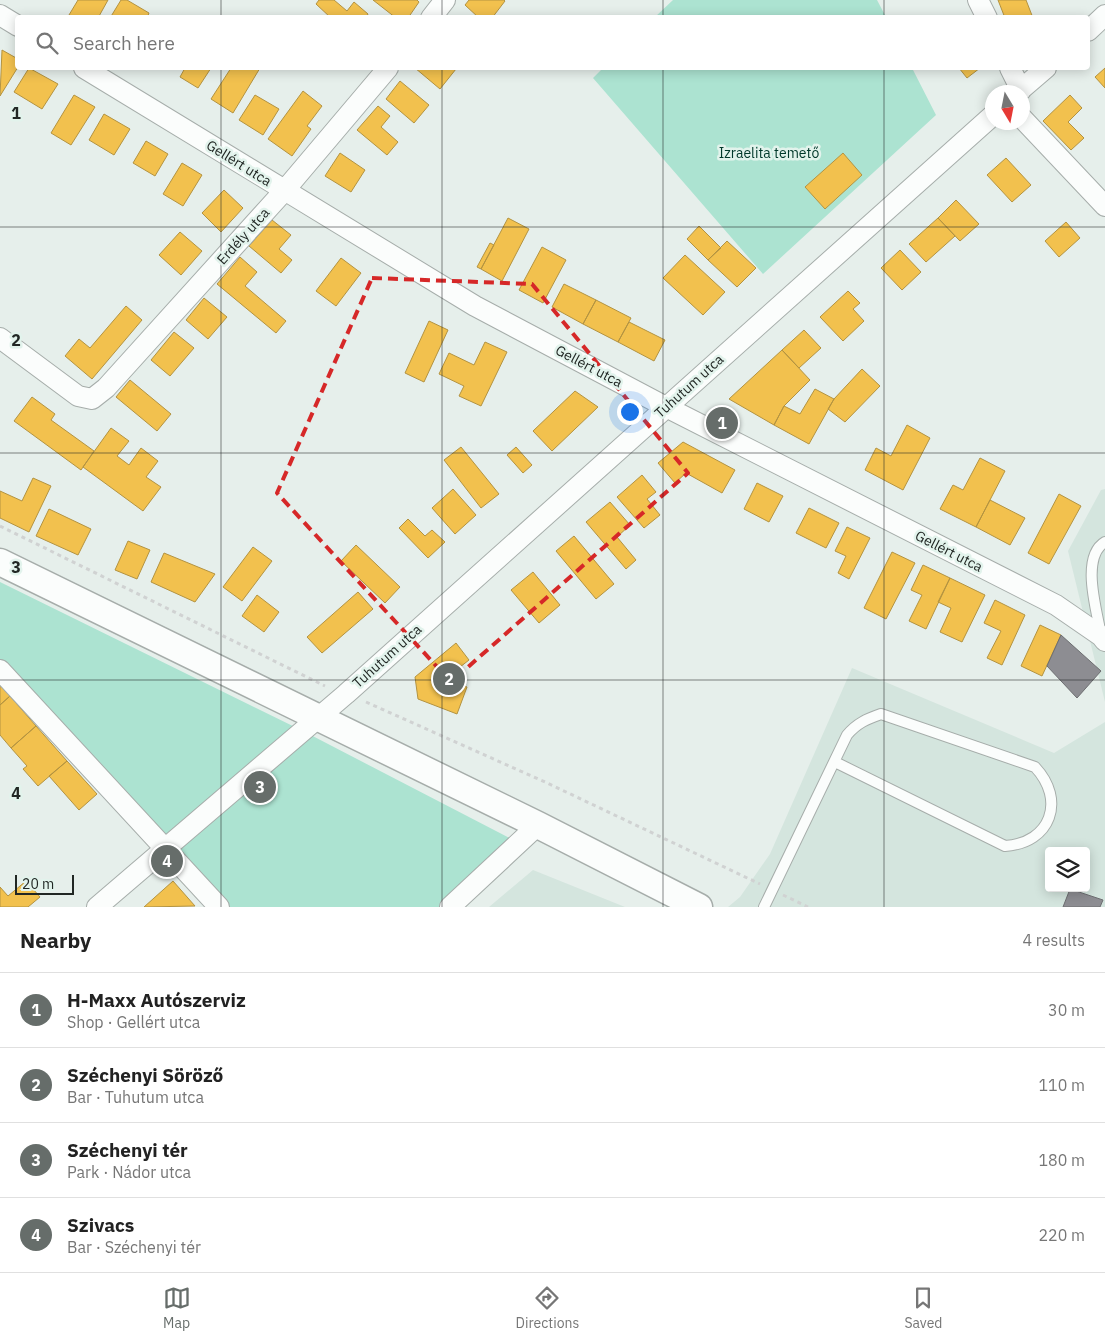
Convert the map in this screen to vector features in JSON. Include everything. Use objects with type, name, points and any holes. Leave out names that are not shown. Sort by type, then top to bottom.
[{"type":"street","points":[[432,15],[445,0]]},
{"type":"street","points":[[978,0],[985,15]]},
{"type":"street","points":[[0,15],[15,24]]},
{"type":"street","points":[[1090,29],[1105,15]]},
{"type":"street","name":"Gellért utca","points":[[87,70],[475,306],[666,407],[1056,605],[1103,639]]},
{"type":"street","name":"Erdély utca","points":[[0,338],[78,396],[92,399],[106,388],[284,191],[386,70]]},
{"type":"street","points":[[1011,70],[1017,85]]},
{"type":"street","points":[[1027,85],[1044,70]]},
{"type":"street","name":"Tuhutum utca","points":[[97,907],[346,694],[985,122]]},
{"type":"street","points":[[1030,126],[1105,206]]},
{"type":"street","points":[[0,562],[538,825],[698,907]]},
{"type":"street","points":[[0,670],[219,907]]},
{"type":"street","points":[[450,907],[538,825]]},
{"type":"lane","points":[[1103,639],[1090,570],[1098,546],[1105,542]]},
{"type":"lane","points":[[764,907],[847,735],[855,726],[881,714],[1035,767],[1044,777],[1050,789],[1052,806],[1043,829],[1032,839],[1019,845],[1005,846],[834,762]]},
{"type":"path","points":[[0,526],[313,682],[346,694],[545,782],[808,907]]},
{"type":"highlighted area","points":[[372,278],[532,284],[688,473],[451,682],[277,493]]},
{"type":"shaded area","points":[[1105,489],[1105,702],[1068,551],[1101,490]]},
{"type":"shaded area","points":[[852,668],[1054,753],[1105,722],[1105,907],[728,907],[740,897],[770,854]]},
{"type":"shaded area","points":[[533,870],[625,907],[489,907]]},
{"type":"green space","points":[[673,0],[877,0],[885,15],[657,15]]},
{"type":"green space","name":"Izraelita temető","points":[[601,70],[913,70],[936,115],[763,274],[593,78]]},
{"type":"green space","points":[[0,582],[303,731],[519,843],[450,907],[219,907],[0,670]]},
{"type":"building: Homes","points":[[78,0],[108,0],[100,15],[69,15]]},
{"type":"building: Homes","points":[[121,0],[127,0],[149,13],[148,15],[112,15]]},
{"type":"building: Homes","points":[[319,0],[334,0],[347,11],[354,2],[368,14],[328,15],[316,4]]},
{"type":"building: Homes","points":[[373,0],[417,0],[419,2],[410,15],[392,15]]},
{"type":"building: Homes","points":[[469,0],[505,1],[494,15],[476,15],[465,5]]},
{"type":"building: Homes","points":[[998,0],[1026,0],[1032,15],[1004,15]]},
{"type":"building: Homes","points":[[2,50],[15,57],[16,70],[0,96]]},
{"type":"building: Homes","points":[[1105,68],[1105,88],[1095,77]]},
{"type":"building: Homes","points":[[28,70],[33,70],[58,84],[42,109],[14,92]]},
{"type":"building: Homes","points":[[184,70],[210,70],[198,88],[180,77]]},
{"type":"building: Homes","points":[[230,70],[259,70],[233,113],[211,99]]},
{"type":"building: Homes","points":[[417,70],[455,70],[440,89]]},
{"type":"building: Homes","points":[[961,70],[977,70],[967,78]]},
{"type":"building: Homes","points":[[400,81],[429,105],[414,123],[386,99]]},
{"type":"building: Homes","points":[[303,91],[322,106],[307,126],[311,129],[292,156],[268,139]]},
{"type":"building: Homes","points":[[74,95],[95,107],[71,145],[51,133]]},
{"type":"building: Homes","points":[[255,95],[279,109],[263,135],[239,120]]},
{"type":"building: Homes","points":[[1070,95],[1082,108],[1068,122],[1084,138],[1071,150],[1043,121]]},
{"type":"building: Homes","points":[[378,106],[390,116],[381,127],[398,142],[387,155],[357,130]]},
{"type":"building: Homes","points":[[104,114],[130,129],[114,155],[89,140]]},
{"type":"building: Homes","points":[[146,141],[168,154],[155,176],[133,163]]},
{"type":"building: Homes","points":[[340,153],[365,170],[351,192],[325,176]]},
{"type":"building: Homes","points":[[843,153],[862,175],[825,209],[805,187]]},
{"type":"building: Homes","points":[[1006,158],[1031,185],[1012,202],[987,175]]},
{"type":"building: Homes","points":[[182,163],[202,175],[183,206],[163,194]]},
{"type":"building: Homes","points":[[224,190],[243,208],[221,232],[202,213]]},
{"type":"building: Homes","points":[[956,200],[979,224],[960,241],[938,218]]},
{"type":"building: Homes","points":[[508,218],[529,229],[502,281],[481,269]]},
{"type":"building: Homes","points":[[938,218],[955,236],[926,262],[909,244]]},
{"type":"building: Homes","points":[[272,220],[291,235],[279,249],[292,260],[281,273],[249,246]]},
{"type":"building: Homes","points":[[1066,222],[1080,238],[1059,257],[1045,241]]},
{"type":"building: Homes","points":[[699,226],[721,248],[708,260],[687,239]]},
{"type":"building: Homes","points":[[180,232],[202,251],[181,275],[159,255]]},
{"type":"building: Homes","points":[[727,241],[756,268],[737,287],[708,260]]},
{"type":"building: Homes","points":[[490,243],[494,245],[481,269],[477,267]]},
{"type":"building: Homes","points":[[542,247],[566,260],[543,303],[519,290]]},
{"type":"building: Homes","points":[[900,250],[921,272],[902,290],[881,268]]},
{"type":"building: Homes","points":[[685,255],[725,292],[703,315],[663,278]]},
{"type":"building: Homes","points":[[240,257],[257,272],[245,286],[286,321],[276,333],[217,284]]},
{"type":"building: Homes","points":[[341,258],[361,273],[336,306],[316,291]]},
{"type":"building: Homes","points":[[564,284],[596,300],[583,324],[552,307]]},
{"type":"building: Homes","points":[[848,291],[860,303],[853,309],[864,321],[843,341],[820,317]]},
{"type":"building: Homes","points":[[204,298],[227,317],[208,339],[186,320]]},
{"type":"building: Homes","points":[[596,300],[631,318],[618,342],[583,324]]},
{"type":"building: Homes","points":[[126,306],[142,320],[92,379],[65,356],[79,339],[90,348]]},
{"type":"building: Homes","points":[[429,321],[448,330],[424,382],[405,373]]},
{"type":"building: Homes","points":[[629,322],[665,340],[654,361],[618,342]]},
{"type":"building: Homes","points":[[804,330],[821,348],[799,368],[782,350]]},
{"type":"building: Homes","points":[[174,332],[194,348],[170,376],[151,360]]},
{"type":"building: Homes","points":[[485,342],[507,352],[481,406],[459,396],[464,386],[439,374],[449,353],[474,365]]},
{"type":"building: Homes","points":[[782,350],[810,380],[784,406],[774,425],[729,399]]},
{"type":"building: Homes","points":[[862,369],[880,386],[845,422],[828,409],[834,399]]},
{"type":"building: Homes","points":[[130,380],[171,414],[157,431],[116,397]]},
{"type":"building: Homes","points":[[815,389],[834,399],[809,444],[774,425],[784,406],[800,414]]},
{"type":"building: Homes","points":[[575,391],[598,407],[552,451],[533,431]]},
{"type":"building: Homes","points":[[32,397],[55,414],[51,420],[94,451],[81,470],[14,421]]},
{"type":"building: Homes","points":[[907,425],[930,438],[903,490],[865,470],[876,448],[891,456]]},
{"type":"building: Homes","points":[[111,428],[129,441],[117,456],[129,465],[141,448],[158,461],[146,477],[161,487],[143,511],[83,467]]},
{"type":"building: Homes","points":[[683,442],[735,470],[722,493],[686,473],[675,483],[658,463]]},
{"type":"building: Homes","points":[[461,447],[499,494],[481,508],[444,460]]},
{"type":"building: Homes","points":[[516,447],[532,465],[523,473],[507,455]]},
{"type":"building: Homes","points":[[980,458],[1005,471],[976,527],[940,509],[953,485],[963,490]]},
{"type":"building: Homes","points":[[642,475],[656,492],[647,499],[660,515],[644,528],[617,497]]},
{"type":"building: Homes","points":[[33,478],[51,486],[29,532],[0,518],[0,491],[22,501]]},
{"type":"building: Homes","points":[[757,483],[783,496],[769,522],[744,509]]},
{"type":"building: Homes","points":[[453,489],[476,515],[455,534],[432,508]]},
{"type":"building: Homes","points":[[1059,494],[1081,506],[1049,564],[1028,553]]},
{"type":"building: Homes","points":[[990,500],[1025,518],[1010,545],[976,527]]},
{"type":"building: Homes","points":[[610,502],[630,525],[617,537],[636,560],[626,569],[586,522]]},
{"type":"building: Homes","points":[[809,508],[839,523],[826,548],[796,533]]},
{"type":"building: Homes","points":[[49,509],[91,529],[78,555],[36,536]]},
{"type":"building: Homes","points":[[408,519],[425,536],[432,530],[445,542],[428,558],[399,528]]},
{"type":"building: Homes","points":[[847,527],[870,538],[849,579],[838,573],[846,556],[835,551]]},
{"type":"building: Homes","points":[[574,536],[614,584],[596,599],[556,551]]},
{"type":"building: Homes","points":[[128,541],[150,550],[137,579],[115,570]]},
{"type":"building: Homes","points":[[356,545],[400,587],[385,603],[341,561]]},
{"type":"building: Homes","points":[[253,547],[272,561],[242,601],[223,587]]},
{"type":"building: Homes","points":[[892,552],[915,563],[886,619],[864,608]]},
{"type":"building: Homes","points":[[164,553],[215,574],[195,602],[151,582]]},
{"type":"building: Homes","points":[[923,565],[950,578],[926,629],[909,621],[922,595],[911,590]]},
{"type":"building: Homes","points":[[533,572],[560,605],[539,623],[511,590]]},
{"type":"building: Homes","points":[[950,578],[985,595],[962,642],[940,632],[951,608],[938,602]]},
{"type":"building: Homes","points":[[358,592],[373,609],[322,653],[307,637]]},
{"type":"building: Homes","points":[[257,595],[279,612],[264,632],[242,616]]},
{"type":"building: Homes","points":[[995,600],[1025,615],[1002,665],[987,658],[1001,631],[984,623]]},
{"type":"building: Homes","points":[[1040,625],[1061,635],[1042,676],[1021,666]]},
{"type":"building: Homes","points":[[456,643],[469,660],[446,678],[467,687],[457,714],[418,699],[415,677]]},
{"type":"building: Homes","points":[[0,684],[10,696],[0,705]]},
{"type":"building: Homes","points":[[10,696],[36,726],[11,748],[0,735],[0,705]]},
{"type":"building: Homes","points":[[36,726],[67,761],[38,786],[23,769],[27,766],[11,748]]},
{"type":"building: Homes","points":[[67,761],[97,794],[79,810],[49,776]]},
{"type":"building: Homes","points":[[26,881],[40,897],[28,907],[0,907],[0,887],[8,896]]},
{"type":"building: Homes","points":[[173,881],[195,906],[144,907]]},
{"type":"building: Industry","points":[[1061,635],[1101,671],[1077,698],[1047,666]]},
{"type":"building: Industry","points":[[1069,892],[1079,892],[1103,900],[1100,907],[1063,907]]},
{"type":"place","name":"H-Maxx Autószerviz","points":[[722,423]]},
{"type":"place","name":"Széchenyi Söröző","points":[[449,679]]},
{"type":"place","name":"Széchenyi tér","points":[[260,787]]},
{"type":"place","name":"Szivacs","points":[[167,861]]}]
